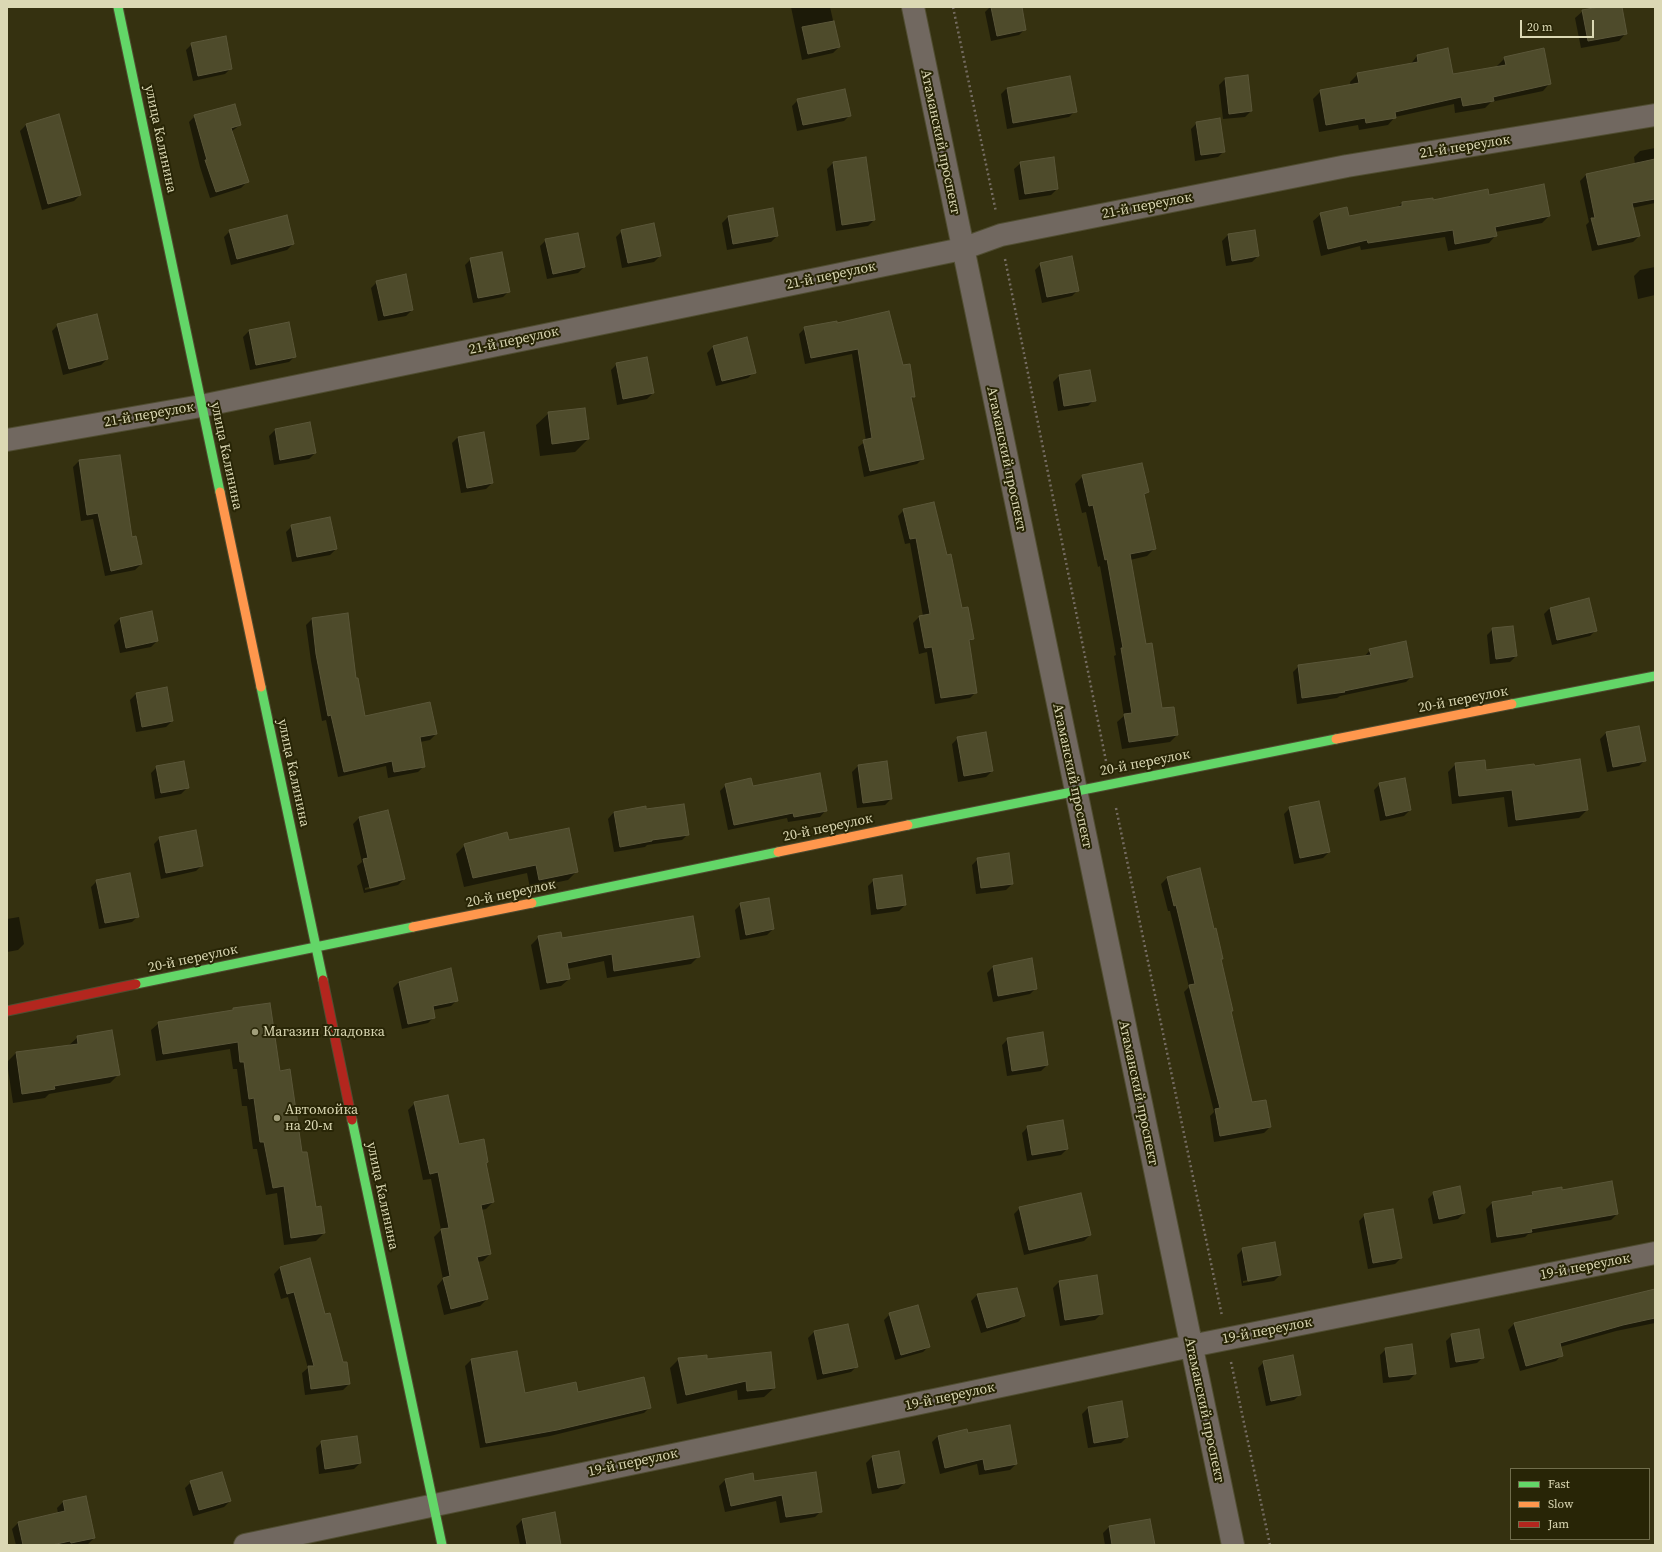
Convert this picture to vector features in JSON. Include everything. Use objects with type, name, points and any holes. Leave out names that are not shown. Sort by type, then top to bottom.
[{"type":"street","name":"улица Калинина","points":[[118,7],[315,948],[442,1545]]},
{"type":"street","name":"Атаманский проспект","points":[[912,7],[1233,1545]]},
{"type":"street","name":"21-й переулок","points":[[7,440],[201,406],[962,249],[1001,235],[1347,166],[1655,115]]},
{"type":"street","name":"20-й переулок","points":[[7,1011],[1075,791],[1655,676]]},
{"type":"street","name":"19-й переулок","points":[[245,1545],[1191,1346],[1655,1252]]},
{"type":"building","points":[[991,7],[1022,7],[1026,30],[997,36]]},
{"type":"building","points":[[1599,7],[1622,7],[1627,34],[1588,41],[1582,10]]},
{"type":"building","points":[[834,21],[840,47],[808,54],[802,27]]},
{"type":"building","points":[[226,36],[232,69],[198,76],[191,43]]},
{"type":"building","points":[[1448,48],[1453,74],[1506,65],[1504,57],[1544,48],[1551,84],[1493,97],[1494,101],[1463,106],[1461,97],[1395,112],[1396,118],[1366,123],[1365,118],[1326,125],[1320,90],[1359,83],[1357,73],[1418,62],[1417,55]]},
{"type":"building","points":[[1248,75],[1252,111],[1229,114],[1225,78]]},
{"type":"building","points":[[1070,76],[1077,112],[1013,123],[1007,88]]},
{"type":"building","points":[[845,89],[851,116],[803,125],[797,99]]},
{"type":"building","points":[[235,104],[241,125],[231,128],[249,182],[216,192],[205,160],[207,160],[194,115]]},
{"type":"building","points":[[59,114],[81,195],[48,204],[26,124]]},
{"type":"building","points":[[1220,118],[1225,152],[1201,155],[1196,122]]},
{"type":"building","points":[[866,157],[875,220],[842,225],[833,162]]},
{"type":"building","points":[[1054,157],[1058,189],[1025,194],[1020,162]]},
{"type":"building","points":[[1655,159],[1655,199],[1632,203],[1640,236],[1598,245],[1591,218],[1595,218],[1586,174]]},
{"type":"building","points":[[1544,184],[1550,216],[1495,227],[1497,236],[1455,244],[1453,230],[1368,243],[1367,240],[1328,249],[1320,213],[1347,207],[1349,216],[1402,206],[1402,202],[1433,198],[1433,200],[1488,189],[1489,195]]},
{"type":"building","points":[[773,208],[778,236],[733,244],[728,216]]},
{"type":"building","points":[[287,215],[294,244],[237,259],[229,230]]},
{"type":"building","points":[[654,223],[661,256],[628,263],[621,230]]},
{"type":"building","points":[[1255,230],[1259,256],[1232,261],[1228,234]]},
{"type":"building","points":[[578,233],[585,267],[553,274],[545,239]]},
{"type":"building","points":[[502,252],[510,292],[478,298],[470,258]]},
{"type":"building","points":[[1072,256],[1079,291],[1047,297],[1040,263]]},
{"type":"building","points":[[406,274],[413,310],[384,316],[376,281]]},
{"type":"building","points":[[889,311],[903,365],[910,364],[915,397],[911,397],[924,459],[870,471],[863,440],[872,438],[858,349],[811,358],[804,327],[837,321],[837,323]]},
{"type":"building","points":[[97,314],[108,359],[69,369],[57,324]]},
{"type":"building","points":[[289,322],[296,357],[256,365],[249,330]]},
{"type":"building","points":[[747,337],[756,373],[722,381],[713,346]]},
{"type":"building","points":[[647,357],[654,393],[623,399],[616,363]]},
{"type":"building","points":[[1090,370],[1096,401],[1064,406],[1059,375]]},
{"type":"building","points":[[585,408],[589,439],[552,444],[548,412]]},
{"type":"building","points":[[310,422],[316,453],[280,460],[275,429]]},
{"type":"building","points":[[484,432],[493,483],[467,488],[458,437]]},
{"type":"building","points":[[120,455],[132,537],[136,536],[142,564],[111,571],[98,513],[87,515],[79,460]]},
{"type":"building","points":[[1142,463],[1149,492],[1144,494],[1156,549],[1130,554],[1146,644],[1152,643],[1162,708],[1174,707],[1178,735],[1129,742],[1124,714],[1132,713],[1121,648],[1123,648],[1107,559],[1105,560],[1093,505],[1089,506],[1082,475]]},
{"type":"building","points":[[934,502],[947,555],[951,554],[962,608],[968,607],[974,639],[969,640],[977,693],[941,698],[932,647],[925,648],[919,616],[930,614],[916,538],[910,539],[903,509]]},
{"type":"building","points":[[330,517],[337,549],[297,557],[291,525]]},
{"type":"building","points":[[1589,598],[1597,631],[1557,640],[1550,608]]},
{"type":"building","points":[[152,611],[158,641],[126,648],[120,618]]},
{"type":"building","points":[[348,613],[356,678],[358,678],[365,716],[430,702],[437,734],[420,737],[425,767],[394,772],[392,761],[344,772],[331,715],[328,716],[316,654],[312,618]]},
{"type":"building","points":[[1513,626],[1517,656],[1496,659],[1492,628]]},
{"type":"building","points":[[1406,641],[1413,677],[1344,691],[1345,692],[1302,698],[1298,665],[1371,655],[1369,649]]},
{"type":"building","points":[[167,687],[173,721],[142,727],[136,693]]},
{"type":"building","points":[[1639,726],[1646,761],[1613,767],[1606,732]]},
{"type":"building","points":[[986,732],[993,771],[964,776],[957,737]]},
{"type":"building","points":[[1580,759],[1588,810],[1516,820],[1512,790],[1459,796],[1455,763],[1485,760],[1486,770],[1534,764],[1535,766]]},
{"type":"building","points":[[184,761],[189,788],[161,793],[156,766]]},
{"type":"building","points":[[887,761],[892,799],[863,803],[858,765]]},
{"type":"building","points":[[820,773],[827,811],[794,817],[793,813],[734,825],[725,784],[751,778],[753,786]]},
{"type":"building","points":[[1405,778],[1411,810],[1386,816],[1379,783]]},
{"type":"building","points":[[1319,801],[1330,852],[1300,858],[1289,807]]},
{"type":"building","points":[[684,804],[689,835],[652,840],[620,847],[614,812],[646,806],[646,809]]},
{"type":"building","points":[[388,810],[405,879],[370,888],[363,859],[368,858],[359,817]]},
{"type":"building","points":[[569,828],[578,872],[539,880],[536,865],[473,878],[464,844],[507,832],[509,840]]},
{"type":"building","points":[[196,830],[203,866],[166,873],[159,837]]},
{"type":"building","points":[[1009,853],[1013,884],[981,888],[977,858]]},
{"type":"building","points":[[1200,868],[1214,929],[1216,928],[1223,959],[1221,959],[1233,1011],[1231,1011],[1252,1102],[1266,1100],[1271,1127],[1220,1136],[1215,1109],[1220,1108],[1189,985],[1195,984],[1176,905],[1174,906],[1167,877]]},
{"type":"building","points":[[130,873],[139,917],[105,923],[96,880]]},
{"type":"building","points":[[902,875],[906,905],[877,909],[873,879]]},
{"type":"building","points":[[769,898],[774,929],[746,935],[740,903]]},
{"type":"building","points":[[693,916],[700,957],[614,971],[612,954],[567,963],[570,979],[547,983],[538,936],[561,932],[562,938]]},
{"type":"building","points":[[1032,958],[1037,989],[998,996],[993,966]]},
{"type":"building","points":[[451,968],[458,1001],[433,1006],[435,1018],[408,1024],[399,982]]},
{"type":"building","points":[[270,1003],[280,1071],[290,1069],[302,1152],[307,1152],[316,1207],[321,1206],[325,1233],[291,1238],[284,1186],[273,1188],[264,1142],[260,1142],[254,1098],[249,1099],[244,1062],[240,1062],[238,1042],[163,1054],[158,1022],[233,1010],[233,1008]]},
{"type":"building","points":[[112,1030],[120,1075],[54,1086],[55,1089],[22,1094],[16,1052],[78,1044],[77,1036]]},
{"type":"building","points":[[1043,1032],[1048,1065],[1012,1071],[1007,1038]]},
{"type":"building","points":[[448,1095],[459,1144],[484,1139],[488,1162],[486,1163],[494,1202],[481,1205],[491,1254],[477,1257],[488,1299],[451,1309],[443,1278],[450,1276],[441,1229],[449,1228],[438,1172],[430,1174],[414,1102]]},
{"type":"building","points":[[1063,1120],[1068,1149],[1032,1155],[1027,1126]]},
{"type":"building","points":[[1612,1181],[1618,1214],[1531,1229],[1532,1232],[1497,1237],[1492,1202],[1533,1195],[1532,1192],[1562,1187],[1562,1190]]},
{"type":"building","points":[[1460,1186],[1465,1213],[1439,1219],[1433,1192]]},
{"type":"building","points":[[1081,1193],[1091,1235],[1029,1250],[1019,1207]]},
{"type":"building","points":[[1393,1209],[1402,1258],[1373,1263],[1364,1214]]},
{"type":"building","points":[[1275,1242],[1281,1275],[1248,1281],[1242,1248]]},
{"type":"building","points":[[310,1258],[325,1314],[330,1313],[343,1362],[347,1362],[350,1384],[311,1389],[308,1366],[314,1366],[294,1292],[287,1294],[280,1267]]},
{"type":"building","points":[[1097,1275],[1103,1314],[1065,1320],[1059,1281]]},
{"type":"building","points":[[1017,1288],[1025,1316],[987,1328],[977,1294]]},
{"type":"building","points":[[1655,1289],[1655,1318],[1623,1325],[1560,1343],[1563,1356],[1526,1366],[1514,1323]]},
{"type":"building","points":[[918,1305],[930,1347],[901,1355],[889,1313]]},
{"type":"building","points":[[848,1324],[858,1367],[823,1374],[814,1331]]},
{"type":"building","points":[[1479,1329],[1484,1358],[1456,1362],[1451,1334]]},
{"type":"building","points":[[1412,1344],[1416,1374],[1389,1377],[1385,1348]]},
{"type":"building","points":[[517,1351],[525,1393],[576,1382],[578,1392],[644,1377],[651,1408],[557,1430],[486,1443],[471,1359]]},
{"type":"building","points":[[771,1352],[775,1388],[747,1391],[746,1381],[686,1395],[678,1358],[707,1355],[707,1359]]},
{"type":"building","points":[[1293,1355],[1301,1395],[1271,1401],[1263,1361]]},
{"type":"building","points":[[1122,1401],[1128,1437],[1094,1443],[1088,1407]]},
{"type":"building","points":[[1010,1425],[1017,1464],[985,1470],[983,1459],[945,1468],[938,1436],[967,1429],[968,1433]]},
{"type":"building","points":[[357,1436],[361,1463],[325,1469],[321,1441]]},
{"type":"building","points":[[899,1451],[905,1483],[878,1488],[872,1456]]},
{"type":"building","points":[[222,1472],[231,1501],[199,1510],[190,1481]]},
{"type":"building","points":[[816,1472],[822,1512],[786,1517],[782,1495],[731,1506],[725,1479],[753,1473],[754,1481]]},
{"type":"building","points":[[86,1496],[95,1538],[52,1545],[23,1545],[18,1522],[65,1511],[63,1501]]},
{"type":"building","points":[[555,1512],[561,1545],[527,1545],[522,1519]]},
{"type":"building","points":[[1150,1519],[1155,1545],[1112,1545],[1109,1526]]},
{"type":"traffic: fast","points":[[118,7],[220,492]]},
{"type":"traffic: fast","points":[[1512,704],[1655,676]]},
{"type":"traffic: fast","points":[[261,687],[323,980]]},
{"type":"traffic: fast","points":[[908,825],[1336,739]]},
{"type":"traffic: fast","points":[[532,903],[778,852]]},
{"type":"traffic: fast","points":[[136,984],[413,927]]},
{"type":"traffic: fast","points":[[352,1120],[442,1545]]},
{"type":"traffic: slow","points":[[220,492],[261,687]]},
{"type":"traffic: slow","points":[[1336,739],[1512,704]]},
{"type":"traffic: slow","points":[[778,852],[908,825]]},
{"type":"traffic: slow","points":[[413,927],[532,903]]},
{"type":"traffic: jam","points":[[323,980],[352,1120]]},
{"type":"traffic: jam","points":[[7,1011],[136,984]]},
{"type":"place","name":"Магазин Кладовка","points":[[255,1032]]},
{"type":"place","name":"Автомойка на 20-м","points":[[277,1118]]}]
